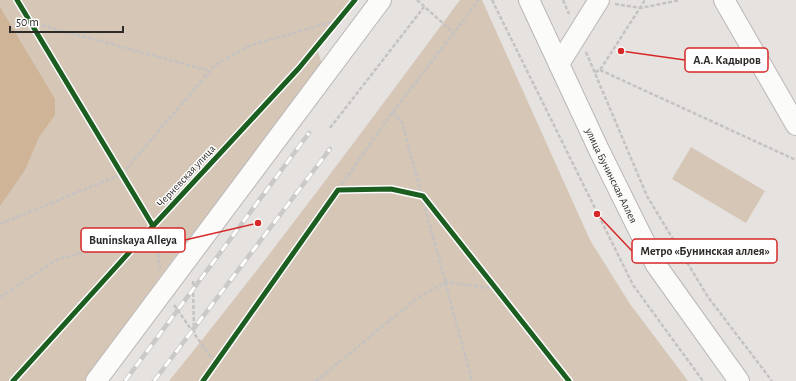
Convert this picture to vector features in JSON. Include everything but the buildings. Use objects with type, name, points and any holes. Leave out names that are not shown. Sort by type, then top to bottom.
[{"type":"street","name":"улица Бунинская Аллея","points":[[530,0],[599,150],[656,265],[739,381]]},
{"type":"street","points":[[724,0],[796,125]]},
{"type":"street","points":[[559,64],[599,1]]},
{"type":"street","points":[[96,381],[377,5]]},
{"type":"path","points":[[417,0],[454,33]]},
{"type":"path","points":[[333,196],[392,113],[479,0]]},
{"type":"path","points":[[492,0],[633,285],[704,381]]},
{"type":"path","points":[[645,0],[600,70],[595,72],[647,196],[708,297],[772,381]]},
{"type":"path","points":[[599,1],[641,8],[680,0]]},
{"type":"path","points":[[0,224],[122,174],[215,65],[248,46],[338,21],[377,5]]},
{"type":"path","points":[[330,128],[424,7]]},
{"type":"path","points":[[333,27],[346,10]]},
{"type":"path","points":[[27,16],[34,28]]},
{"type":"path","points":[[30,22],[210,71]]},
{"type":"path","points":[[600,70],[796,160]]},
{"type":"path","points":[[392,113],[402,122],[472,381]]},
{"type":"path","points":[[118,168],[126,181]]},
{"type":"path","points":[[338,190],[345,190]]},
{"type":"path","points":[[417,194],[423,196],[433,208]]},
{"type":"path","points":[[0,297],[58,259],[98,249],[153,226],[149,219]]},
{"type":"path","points":[[192,253],[194,334]]},
{"type":"path","points":[[316,381],[416,298],[446,282],[497,290]]},
{"type":"path","points":[[492,283],[502,296]]},
{"type":"path","points":[[211,369],[220,357]]},
{"type":"shaded area","points":[[0,0],[350,0],[315,44],[323,66],[179,251],[84,381],[0,381]]},
{"type":"shaded area","points":[[460,0],[482,0],[590,240],[630,304],[688,381],[169,381],[280,240]]},
{"type":"shaded area","points":[[0,7],[55,99],[55,115],[39,137],[25,170],[0,206]]},
{"type":"shaded area","points":[[691,147],[765,191],[746,223],[672,179]]},
{"type":"railway","points":[[125,381],[309,133]]},
{"type":"railway","points":[[154,381],[330,149]]},
{"type":"cycle path","points":[[17,0],[153,226]]},
{"type":"cycle path","name":"Черневская улица","points":[[13,381],[153,226],[299,68],[355,0]]},
{"type":"cycle path","points":[[203,381],[338,190],[391,189],[423,196],[569,381]]},
{"type":"place","name":"А.А. Кадыров","points":[[621,51]]},
{"type":"place","name":"Метро «Бунинская аллея»","points":[[597,214]]},
{"type":"place","name":"Buninskaya Alleya","points":[[258,223]]}]
